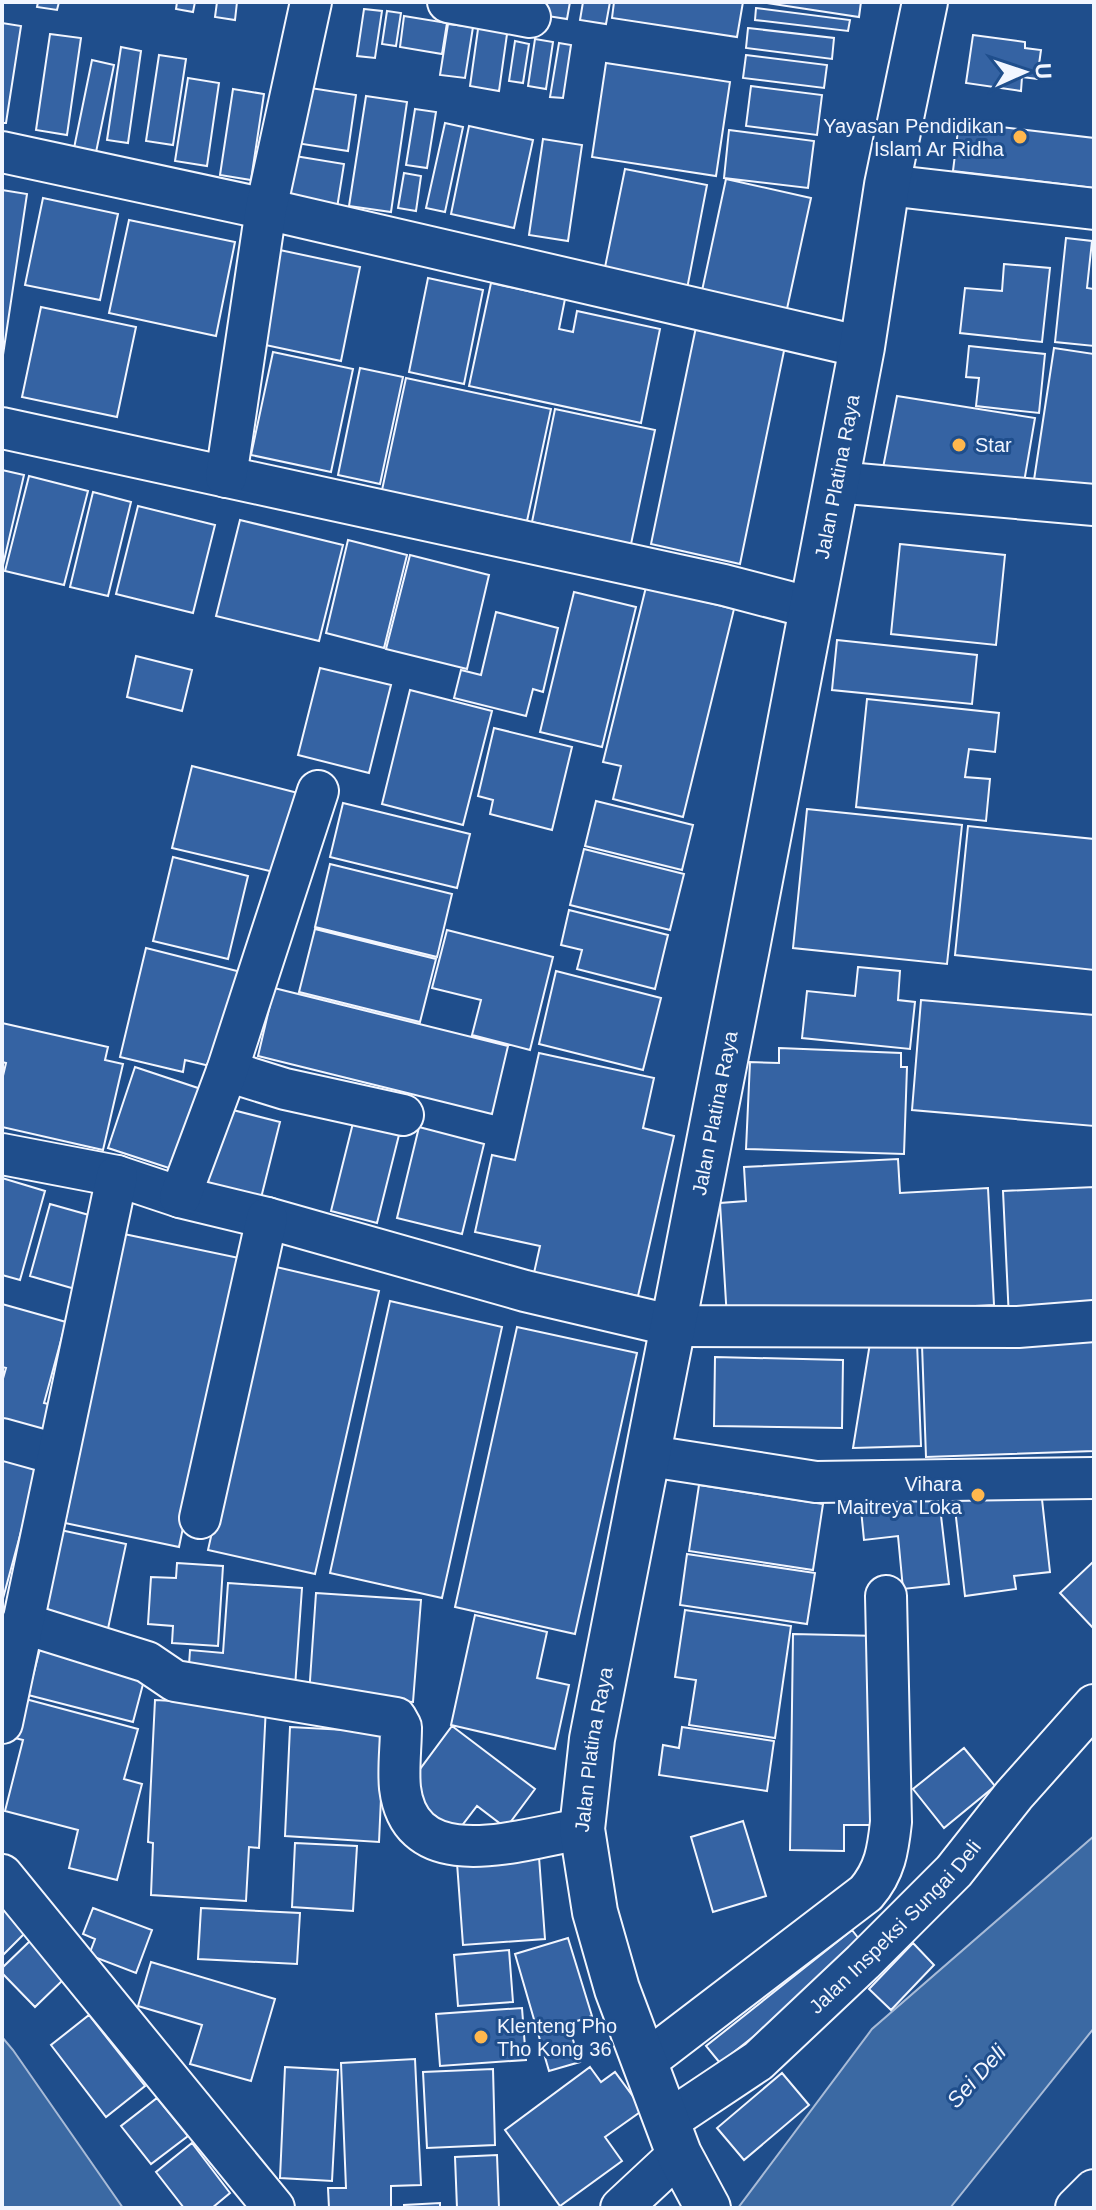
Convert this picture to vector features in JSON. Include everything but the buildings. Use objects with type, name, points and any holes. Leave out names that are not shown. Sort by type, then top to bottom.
[{"type":"main road","name":"Jalan Platina Raya","points":[[708,2208],[673,2138],[606,1955],[595,1912],[582,1829],[592,1739],[650,1456],[862,347],[887,185],[925,2]]},
{"type":"street","points":[[226,477],[266,209],[311,2]]},
{"type":"street","points":[[448,2],[530,17]]},
{"type":"street","points":[[2,152],[266,209],[862,347]]},
{"type":"street","points":[[887,185],[1094,209]]},
{"type":"street","points":[[2,428],[724,585],[812,608]]},
{"type":"street","points":[[836,482],[1094,505]]},
{"type":"street","points":[[180,1197],[227,1071],[318,791]]},
{"type":"street","points":[[227,1071],[285,1089],[403,1115]]},
{"type":"street","points":[[2,1154],[117,1176],[180,1197],[267,1218],[525,1291],[674,1326],[1018,1327],[1094,1321]]},
{"type":"street","points":[[2,1723],[56,1454],[117,1176]]},
{"type":"street","points":[[200,1518],[267,1218]]},
{"type":"street","points":[[2,1439],[56,1454]]},
{"type":"street","points":[[650,1456],[816,1482],[1094,1478]]},
{"type":"street","points":[[646,2061],[866,1893],[879,1878],[888,1853],[891,1822],[886,1596]]},
{"type":"street","points":[[22,1623],[147,1662],[175,1681],[396,1718],[401,1727],[400,1791],[416,1829],[437,1843],[465,1848],[582,1829]]},
{"type":"street","name":"Jalan Inspeksi Sungai Deli","points":[[621,2208],[673,2138],[863,1962],[954,1871],[1014,1795],[1094,1705]]},
{"type":"street","points":[[2,1875],[274,2208]]},
{"type":"street","points":[[1076,2208],[1094,2190]]},
{"type":"water","name":"Sei Deli","points":[[1094,1836],[1094,2028],[950,2208],[738,2208],[872,2029]]},
{"type":"water","points":[[2,2037],[13,2050],[123,2208],[2,2208]]},
{"type":"place","name":"Yayasan Pendidikan Islam Ar Ridha","points":[[1020,137]]},
{"type":"place","name":"Star","points":[[959,445]]},
{"type":"place","name":"Vihara Maitreya Loka","points":[[978,1495]]},
{"type":"place","name":"Klenteng Pho Tho Kong 36","points":[[481,2037]]}]
